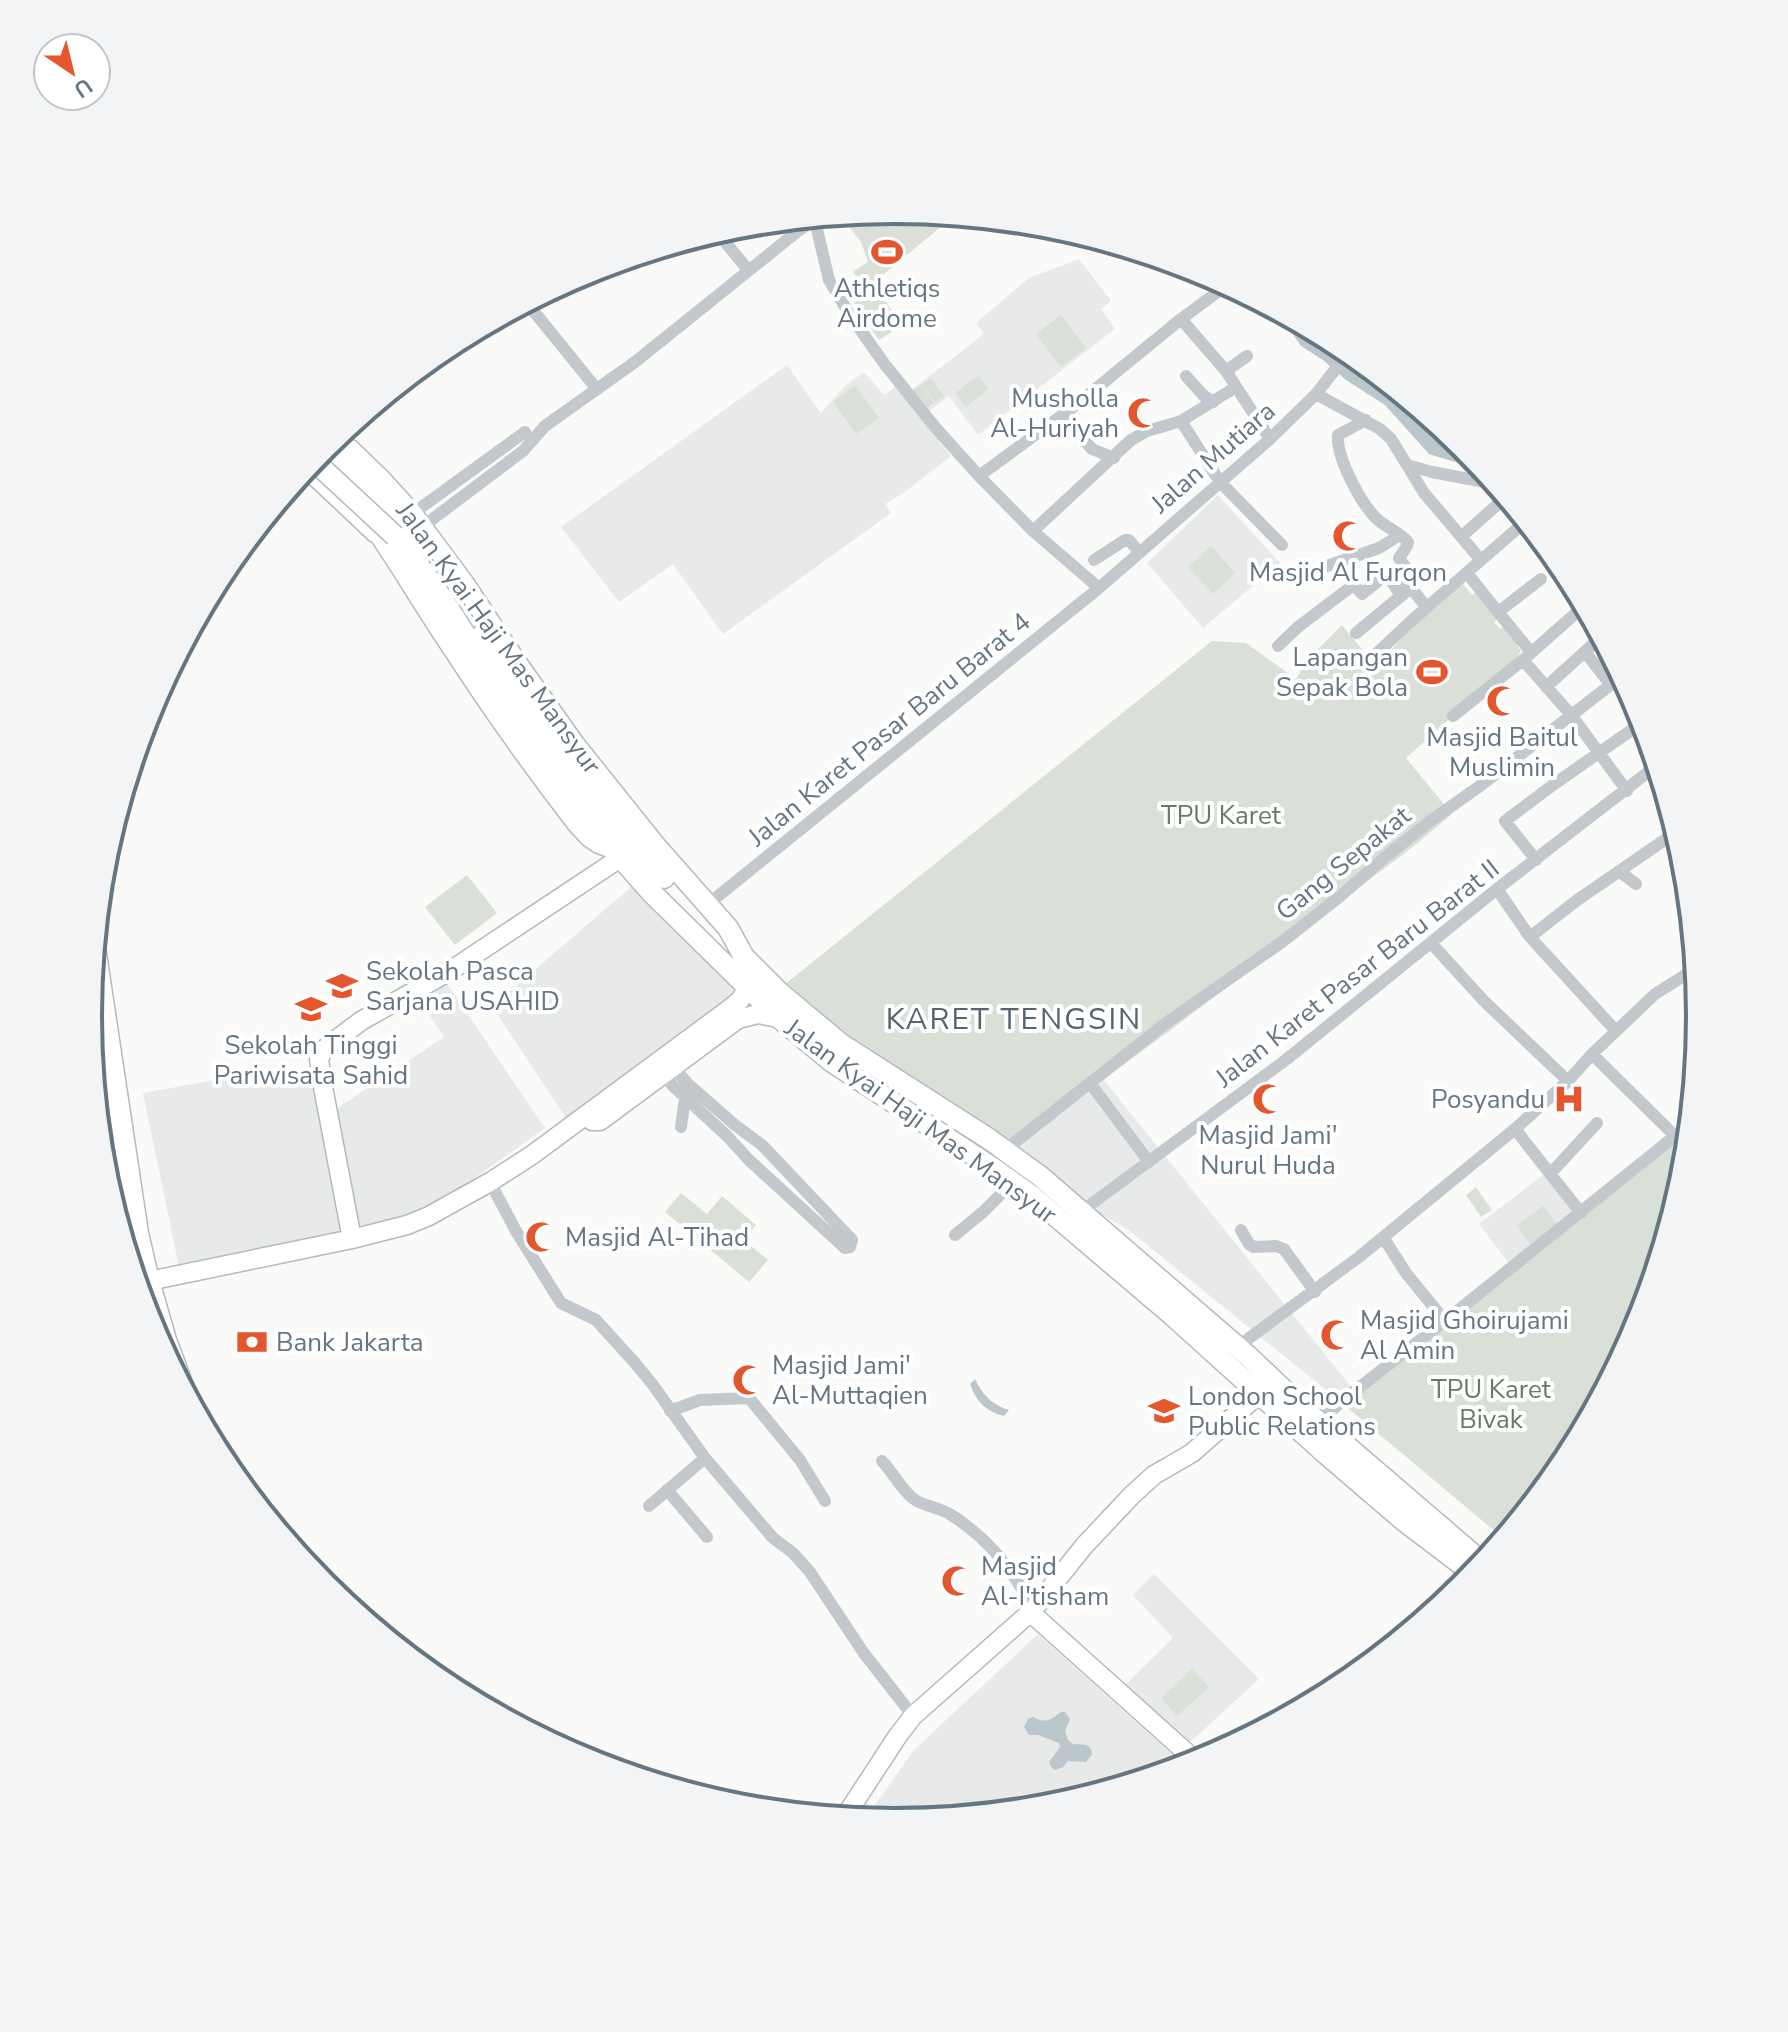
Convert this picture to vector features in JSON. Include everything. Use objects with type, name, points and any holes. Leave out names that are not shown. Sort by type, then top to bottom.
[{"type":"main road","name":"Jalan Kyai Haji Mas Mansyur","points":[[345,446],[417,521],[574,744],[654,844],[728,928],[744,957],[780,993],[841,1044],[1005,1150],[1082,1211],[1474,1555]]},
{"type":"main road","points":[[330,460],[406,526],[446,578],[594,807],[616,853]]},
{"type":"main road","points":[[328,462],[388,547]]},
{"type":"main road","points":[[322,469],[395,536],[417,561],[519,718],[594,807],[744,957]]},
{"type":"main road","name":"Jalan Kyai Haji Mas Mansyur","points":[[388,547],[454,651],[589,836],[616,853],[652,893],[779,1018],[841,1069],[1013,1182],[1110,1261],[1375,1497],[1464,1565]]},
{"type":"main road","points":[[103,1000],[138,1233],[153,1295]]},
{"type":"main road","name":"Jalan Kyai Haji Mas Mansyur","points":[[1413,1502],[1438,1516],[1480,1548]]},
{"type":"main road","name":"Jalan Kyai Haji Mas Mansyur","points":[[1434,1544],[1458,1572]]},
{"type":"street","points":[[817,228],[829,280],[848,312],[905,390],[979,476],[1033,531],[1099,588]]},
{"type":"street","points":[[417,521],[523,451],[545,426],[635,362],[798,231]]},
{"type":"street","points":[[725,242],[748,270]]},
{"type":"street","points":[[979,476],[1062,416],[1216,293]]},
{"type":"street","points":[[534,311],[596,388]]},
{"type":"street","points":[[1181,319],[1226,371],[1270,439]]},
{"type":"street","points":[[1226,371],[1247,356]]},
{"type":"street","name":"Jalan Mutiara","points":[[1099,588],[1270,439],[1320,389],[1341,362]]},
{"type":"street","points":[[1186,376],[1213,402]]},
{"type":"street","points":[[1033,531],[1131,440],[1147,431],[1181,421],[1236,387]]},
{"type":"street","points":[[1320,389],[1391,439],[1424,493],[1481,560]]},
{"type":"street","points":[[1062,416],[1092,449],[1114,458]]},
{"type":"street","points":[[1366,420],[1338,435],[1337,440],[1343,463],[1369,511],[1408,544],[1399,560],[1407,569],[1406,592]]},
{"type":"street","points":[[1181,421],[1220,482],[1282,545]]},
{"type":"street","points":[[417,521],[525,432]]},
{"type":"street","points":[[1407,465],[1477,480]]},
{"type":"street","name":"Jalan Kyai Haji Mas Mansyur","points":[[315,477],[388,547]]},
{"type":"street","points":[[1462,536],[1498,504]]},
{"type":"street","points":[[1376,654],[1517,528]]},
{"type":"street","points":[[1324,567],[1379,548],[1400,535]]},
{"type":"street","points":[[1094,560],[1125,540],[1129,540],[1139,552]]},
{"type":"street","points":[[1467,573],[1498,612],[1546,687],[1572,716],[1627,791]]},
{"type":"street","points":[[1278,646],[1353,585],[1363,594],[1387,574],[1427,608]]},
{"type":"street","points":[[1498,612],[1541,579]]},
{"type":"street","name":"Jalan Karet Pasar Baru Barat 4","points":[[707,905],[1099,588]]},
{"type":"street","points":[[1356,633],[1406,592]]},
{"type":"street","points":[[1453,716],[1576,613]]},
{"type":"street","points":[[1546,687],[1593,645]]},
{"type":"street","points":[[1585,652],[1611,685]]},
{"type":"street","name":"Gang Sepakat","points":[[1005,1150],[1166,1023],[1282,942],[1433,819],[1611,685]]},
{"type":"street","points":[[1536,860],[1505,821],[1632,729]]},
{"type":"street","name":"Jalan Karet Pasar Baru Barat II","points":[[1082,1211],[1242,1094],[1497,889],[1648,773]]},
{"type":"street","points":[[1530,937],[1666,839]]},
{"type":"street","points":[[352,1239],[323,1087],[319,1059],[323,1051],[361,1021],[450,971],[616,853]]},
{"type":"street","points":[[1619,871],[1636,884]]},
{"type":"street","points":[[1497,889],[1530,937],[1616,1031]]},
{"type":"street","points":[[1431,943],[1484,1001],[1568,1081]]},
{"type":"street","points":[[1237,1347],[1315,1292],[1515,1129],[1655,994],[1684,976]]},
{"type":"street","points":[[665,1065],[740,1000],[748,988]]},
{"type":"street","points":[[149,1281],[352,1239],[418,1220],[490,1182],[738,1019],[758,1014],[779,1018]]},
{"type":"street","points":[[1319,1422],[1675,1136],[1592,1054]]},
{"type":"street","points":[[665,1065],[686,1090],[749,1160],[832,1227],[762,1145],[686,1090]]},
{"type":"street","points":[[1090,1083],[1149,1162]]},
{"type":"street","points":[[681,1127],[686,1090]]},
{"type":"street","points":[[1551,1173],[1597,1123]]},
{"type":"street","points":[[727,1136],[735,1125]]},
{"type":"street","points":[[1515,1129],[1581,1213]]},
{"type":"street","points":[[749,1160],[762,1145]]},
{"type":"street","points":[[490,1182],[523,1243],[561,1303],[596,1320],[653,1385],[705,1458],[773,1538],[793,1553],[810,1572],[863,1652],[918,1711]]},
{"type":"street","points":[[955,1235],[1013,1182]]},
{"type":"street","points":[[1241,1230],[1254,1247],[1276,1246],[1284,1249],[1315,1292]]},
{"type":"street","points":[[1383,1237],[1406,1273],[1445,1321]]},
{"type":"street","points":[[852,1806],[918,1711],[1032,1611],[1084,1546],[1132,1495],[1154,1475],[1192,1453],[1259,1394]]},
{"type":"street","points":[[670,1411],[700,1400],[749,1398],[800,1460],[825,1501]]},
{"type":"street","points":[[649,1506],[705,1458]]},
{"type":"street","points":[[882,1461],[914,1500],[950,1514],[990,1545],[1025,1592],[1032,1611],[1186,1752]]},
{"type":"street","points":[[667,1490],[707,1537]]},
{"type":"shaded area","points":[[1079,259],[1111,301],[1101,309],[1115,329],[978,435],[949,396],[927,413],[910,391],[984,334],[976,323],[1029,278]]},
{"type":"shaded area","points":[[1290,330],[1376,388],[1461,464],[1429,454],[1385,405],[1301,346]]},
{"type":"shaded area","points":[[787,365],[821,413],[846,385],[864,372],[884,395],[896,387],[951,456],[885,504],[891,513],[723,634],[673,564],[619,602],[561,527]]},
{"type":"shaded area","points":[[1218,495],[1280,563],[1203,628],[1147,563]]},
{"type":"shaded area","points":[[638,881],[736,991],[568,1121],[497,1014],[488,1007]]},
{"type":"shaded area","points":[[447,984],[545,1128],[453,1193],[398,1220],[179,1267],[143,1093],[254,1073],[256,1087],[327,1070],[336,1109],[444,1037],[421,1002]]},
{"type":"shaded area","points":[[1103,1079],[1352,1388],[1337,1399],[1130,1231],[1001,1155]]},
{"type":"shaded area","points":[[1547,1172],[1578,1213],[1510,1265],[1479,1224]]},
{"type":"shaded area","points":[[975,1379],[989,1399],[1009,1410],[1004,1416],[987,1409],[975,1396],[970,1384]]},
{"type":"shaded area","points":[[1154,1574],[1259,1679],[1186,1746],[1122,1688],[1173,1638],[1133,1595]]},
{"type":"shaded area","points":[[1038,1634],[1174,1756],[1099,1781],[1049,1793],[946,1806],[873,1807],[914,1750]]},
{"type":"shaded area","points":[[1065,1712],[1070,1719],[1065,1731],[1068,1740],[1088,1746],[1092,1755],[1086,1762],[1068,1761],[1055,1770],[1049,1762],[1060,1747],[1059,1743],[1029,1735],[1024,1727],[1028,1719],[1048,1720]]},
{"type":"green space","name":"Athletiqs Airdome","points":[[848,226],[942,226],[850,302],[847,294],[860,285],[853,271],[868,262],[861,242]]},
{"type":"green space","points":[[876,287],[902,325],[879,340],[854,303]]},
{"type":"green space","points":[[1061,315],[1086,348],[1061,367],[1036,334]]},
{"type":"green space","points":[[978,376],[988,389],[966,407],[955,393]]},
{"type":"green space","points":[[931,378],[944,396],[935,402],[922,386],[934,403],[925,409],[912,391]]},
{"type":"green space","points":[[855,385],[879,418],[856,434],[833,402]]},
{"type":"green space","points":[[1211,546],[1235,573],[1213,594],[1188,567]]},
{"type":"green space","name":"TPU Karet","points":[[1462,583],[1472,595],[1478,591],[1499,618],[1494,622],[1500,629],[1504,626],[1521,651],[1515,660],[1406,758],[1452,814],[1168,1032],[1001,1155],[898,1082],[784,985],[1212,641],[1246,643],[1296,679],[1307,660],[1342,625],[1377,667],[1403,634]]},
{"type":"green space","points":[[467,875],[497,913],[455,945],[425,907]]},
{"type":"green space","name":"TPU Karet Bivak","points":[[1675,1143],[1659,1221],[1626,1319],[1580,1412],[1553,1456],[1495,1531],[1343,1404]]},
{"type":"green space","points":[[1476,1187],[1492,1210],[1481,1217],[1466,1195]]},
{"type":"green space","points":[[681,1193],[707,1214],[722,1196],[756,1225],[744,1240],[768,1260],[749,1282],[665,1212]]},
{"type":"green space","points":[[1543,1206],[1557,1225],[1531,1245],[1517,1226]]},
{"type":"green space","points":[[1192,1669],[1209,1687],[1177,1716],[1161,1698]]},
{"type":"place","name":"Athletiqs Airdome","points":[[887,252]]},
{"type":"place","name":"Musholla Al-Huriyah","points":[[1143,413]]},
{"type":"place","name":"Masjid Al Furqon","points":[[1348,536]]},
{"type":"place","name":"Lapangan Sepak Bola","points":[[1432,672]]},
{"type":"place","name":"Masjid Baitul Muslimin","points":[[1502,701]]},
{"type":"place","name":"Sekolah Pasca Sarjana USAHID","points":[[342,986]]},
{"type":"place","name":"Sekolah Tinggi Pariwisata Sahid","points":[[311,1009]]},
{"type":"place","name":"Masjid Jami' Nurul Huda","points":[[1268,1099]]},
{"type":"place","name":"Posyandu","points":[[1569,1099]]},
{"type":"place","name":"Masjid Al-Tihad","points":[[541,1237]]},
{"type":"place","name":"Masjid Ghoirujami Al Amin","points":[[1336,1335]]},
{"type":"place","name":"Bank Jakarta","points":[[252,1342]]},
{"type":"place","name":"Masjid Jami' Al-Muttaqien","points":[[748,1380]]},
{"type":"place","name":"London School Public Relations","points":[[1164,1411]]},
{"type":"place","name":"Masjid Al-I'tisham","points":[[957,1581]]},
{"type":"district","name":"KARET TENGSIN","points":[[1014,1019]]}]
